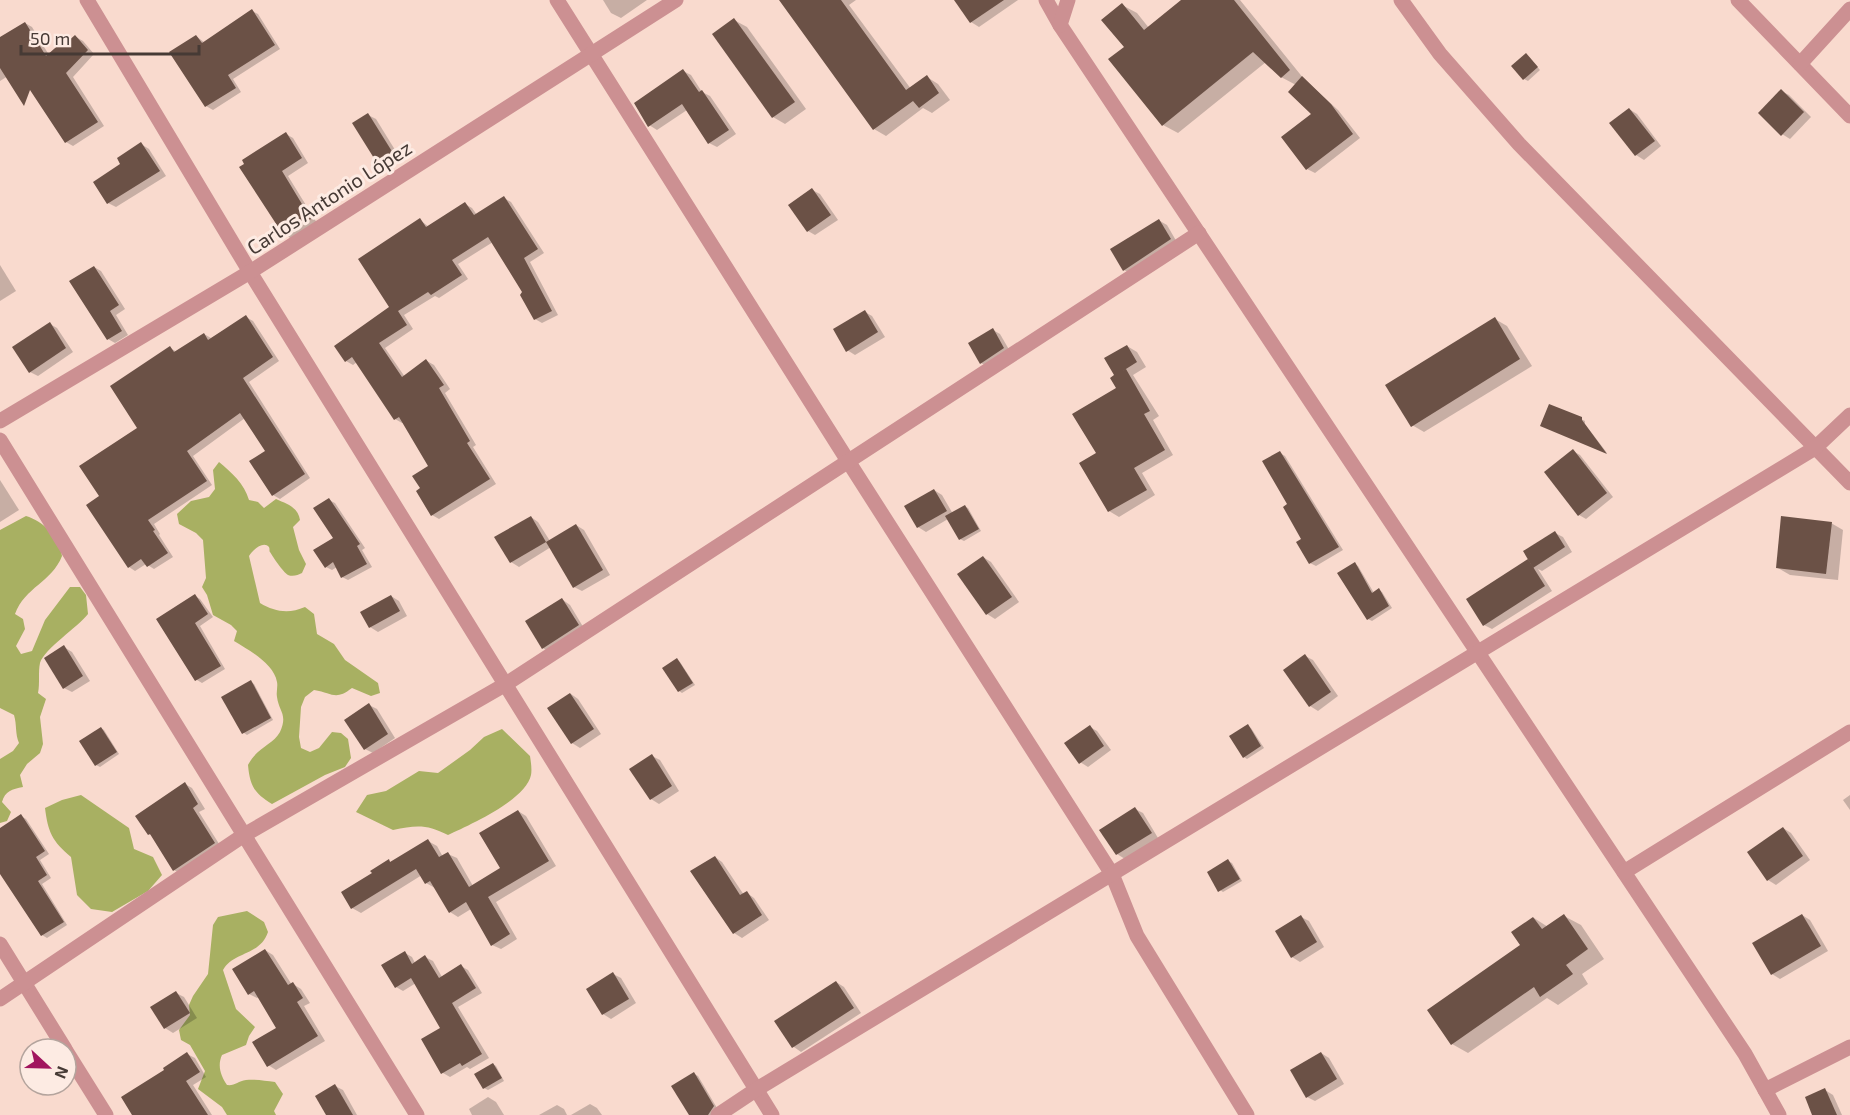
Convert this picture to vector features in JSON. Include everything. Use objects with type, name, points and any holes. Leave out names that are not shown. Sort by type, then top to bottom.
[{"type":"street","points":[[87,0],[250,272],[772,1115]]},
{"type":"street","points":[[557,0],[1112,874],[1137,936],[1247,1115]]},
{"type":"street","name":"Carlos Antonio López","points":[[0,421],[250,272],[676,0]]},
{"type":"street","points":[[1046,0],[1060,25],[1476,653],[1745,1053],[1779,1115]]},
{"type":"street","points":[[1060,25],[1068,0]]},
{"type":"street","points":[[1401,0],[1440,54],[1519,144],[1850,483]]},
{"type":"street","points":[[1738,0],[1850,116]]},
{"type":"street","points":[[1800,64],[1850,9]]},
{"type":"street","points":[[0,999],[244,836],[506,684],[1199,233]]},
{"type":"street","points":[[718,1115],[757,1089],[1815,448],[1850,415]]},
{"type":"street","points":[[0,440],[417,1115]]},
{"type":"street","points":[[1624,872],[1850,732]]},
{"type":"street","points":[[0,944],[57,1037]]},
{"type":"street","points":[[1765,1090],[1850,1047]]},
{"type":"street","points":[[78,1071],[106,1115]]},
{"type":"green space","points":[[219,462],[241,483],[249,500],[258,502],[264,508],[276,499],[291,506],[299,516],[300,520],[293,527],[299,550],[306,564],[302,573],[294,576],[288,575],[278,564],[267,545],[258,547],[249,556],[260,603],[282,611],[293,611],[305,607],[314,614],[317,634],[334,644],[345,660],[378,683],[380,693],[371,696],[352,688],[342,694],[334,695],[314,690],[305,697],[301,707],[299,737],[301,748],[310,752],[319,748],[332,732],[341,733],[348,739],[351,758],[345,767],[325,775],[272,804],[254,788],[248,765],[256,754],[277,736],[282,726],[283,717],[277,697],[275,675],[260,658],[234,641],[237,631],[231,625],[213,615],[202,587],[206,578],[203,540],[196,533],[179,524],[177,514],[191,501],[209,497],[215,489],[213,470]]},
{"type":"green space","points":[[26,516],[39,522],[50,531],[61,549],[62,556],[52,572],[25,597],[15,614],[23,619],[25,629],[16,646],[21,654],[32,651],[45,620],[70,587],[80,587],[86,595],[88,614],[48,651],[40,663],[38,693],[46,699],[40,717],[43,744],[40,753],[27,764],[20,775],[23,787],[10,791],[3,798],[2,802],[11,812],[7,821],[0,823],[0,759],[13,751],[19,743],[14,715],[0,708],[0,530]]},
{"type":"green space","points":[[502,729],[530,756],[531,775],[519,794],[496,811],[448,835],[421,826],[393,830],[356,812],[367,795],[386,791],[419,771],[438,773],[484,737]]},
{"type":"green space","points":[[81,795],[129,828],[134,849],[153,857],[162,875],[148,891],[112,912],[91,909],[77,895],[71,857],[55,841],[48,824],[45,808]]},
{"type":"green space","points":[[247,911],[264,922],[268,932],[259,945],[234,959],[223,970],[236,1009],[255,1027],[246,1045],[222,1055],[220,1067],[227,1085],[250,1080],[275,1082],[283,1094],[274,1111],[276,1115],[227,1115],[222,1107],[198,1089],[205,1071],[190,1045],[181,1040],[179,1030],[190,1015],[189,1005],[193,996],[208,974],[213,925],[218,917]]},
{"type":"building","points":[[779,0],[841,0],[906,90],[927,75],[939,93],[919,108],[913,101],[873,130]]},
{"type":"building","points":[[954,0],[1004,0],[970,23]]},
{"type":"building","points":[[1181,0],[1234,0],[1290,70],[1281,78],[1253,52],[1162,126],[1108,59],[1124,47],[1101,20],[1122,3],[1144,30]]},
{"type":"building","points":[[252,9],[275,45],[228,75],[236,88],[205,107],[169,52],[196,35],[202,43]]},
{"type":"building","points":[[734,18],[795,102],[772,118],[712,34]]},
{"type":"building","points":[[25,22],[46,56],[63,41],[65,44],[75,35],[88,50],[66,73],[98,122],[65,143],[30,90],[24,106],[0,68],[0,37]]},
{"type":"building","points":[[1526,53],[1538,67],[1523,80],[1511,66]]},
{"type":"building","points":[[683,69],[699,92],[702,90],[729,130],[708,144],[682,104],[648,127],[634,103]]},
{"type":"building","points":[[1302,76],[1331,104],[1353,134],[1306,170],[1281,137],[1311,114],[1288,92]]},
{"type":"building","points":[[1781,89],[1804,112],[1781,136],[1758,113]]},
{"type":"building","points":[[1629,108],[1655,141],[1635,156],[1609,123]]},
{"type":"building","points":[[368,113],[393,153],[377,163],[352,123]]},
{"type":"building","points":[[286,132],[302,158],[282,171],[311,219],[284,236],[239,167],[244,164],[242,160]]},
{"type":"building","points":[[141,142],[160,171],[107,204],[93,182],[120,164],[117,158]]},
{"type":"building","points":[[812,188],[831,215],[807,232],[788,205]]},
{"type":"building","points":[[504,196],[538,249],[524,258],[552,311],[534,320],[520,295],[522,292],[488,237],[452,260],[462,275],[431,295],[428,292],[398,311],[407,325],[379,343],[402,377],[426,359],[444,385],[439,388],[470,441],[467,443],[490,479],[431,516],[416,491],[420,488],[412,476],[428,466],[399,417],[394,420],[352,357],[345,362],[334,346],[389,307],[358,259],[420,218],[426,227],[465,202],[474,215]]},
{"type":"building","points":[[1159,219],[1171,239],[1123,271],[1110,249]]},
{"type":"building","points":[[94,266],[119,305],[110,311],[122,331],[107,340],[69,281]]},
{"type":"building","points":[[865,310],[878,332],[846,352],[833,329]]},
{"type":"building","points":[[246,315],[273,357],[243,378],[305,474],[272,496],[249,461],[265,451],[240,413],[187,451],[207,481],[148,520],[168,553],[147,567],[141,559],[128,568],[86,505],[99,496],[79,466],[137,428],[110,386],[170,346],[174,352],[204,333],[208,340]]},
{"type":"building","points":[[1495,317],[1520,359],[1411,427],[1385,385]]},
{"type":"building","points":[[50,322],[66,348],[29,373],[12,347]]},
{"type":"building","points":[[993,328],[1004,348],[980,364],[968,343]]},
{"type":"building","points":[[1127,345],[1137,362],[1118,374],[1126,369],[1150,411],[1144,414],[1165,450],[1134,468],[1147,490],[1108,512],[1079,463],[1096,453],[1072,414],[1116,388],[1110,378],[1114,375],[1104,358]]},
{"type":"building","points":[[1549,404],[1582,417],[1607,454],[1540,426]]},
{"type":"building","points":[[1573,449],[1607,493],[1578,516],[1544,472]]},
{"type":"building","points":[[1280,451],[1339,547],[1309,564],[1296,542],[1301,539],[1283,507],[1287,504],[1262,461]]},
{"type":"building","points":[[934,489],[947,511],[917,528],[904,506]]},
{"type":"building","points":[[329,498],[360,544],[357,546],[367,564],[341,578],[333,562],[325,568],[313,550],[333,538],[313,508]]},
{"type":"building","points":[[965,505],[979,529],[959,540],[945,516]]},
{"type":"building","points":[[531,516],[546,542],[510,563],[494,537]]},
{"type":"building","points":[[1781,516],[1832,522],[1826,574],[1776,568]]},
{"type":"building","points":[[576,524],[603,570],[573,588],[546,542]]},
{"type":"building","points":[[1555,531],[1565,547],[1533,568],[1523,551]]},
{"type":"building","points":[[983,556],[1012,597],[986,615],[957,574]]},
{"type":"building","points":[[1528,559],[1545,586],[1483,626],[1466,599]]},
{"type":"building","points":[[1355,562],[1372,593],[1379,588],[1389,606],[1367,620],[1337,573]]},
{"type":"building","points":[[195,594],[208,614],[195,623],[221,666],[195,681],[156,619]]},
{"type":"building","points":[[391,595],[400,611],[369,628],[360,612]]},
{"type":"building","points":[[562,598],[579,625],[542,649],[525,621]]},
{"type":"building","points":[[64,645],[83,676],[63,689],[44,658]]},
{"type":"building","points":[[1305,654],[1331,692],[1309,707],[1283,670]]},
{"type":"building","points":[[677,658],[693,683],[678,692],[662,668]]},
{"type":"building","points":[[251,680],[271,718],[242,734],[221,697]]},
{"type":"building","points":[[570,693],[594,729],[571,744],[547,708]]},
{"type":"building","points":[[369,703],[388,734],[364,750],[344,720]]},
{"type":"building","points":[[1248,724],[1261,746],[1243,758],[1229,736]]},
{"type":"building","points":[[1090,725],[1104,746],[1079,764],[1064,743]]},
{"type":"building","points":[[101,727],[117,752],[95,766],[79,741]]},
{"type":"building","points":[[652,754],[672,786],[650,800],[629,769]]},
{"type":"building","points":[[185,782],[198,804],[193,808],[215,843],[173,871],[150,834],[148,835],[135,816]]},
{"type":"building","points":[[1135,807],[1152,833],[1116,855],[1099,830]]},
{"type":"building","points":[[518,810],[549,861],[488,897],[510,934],[491,946],[466,902],[449,913],[430,881],[425,884],[416,869],[351,909],[341,892],[372,873],[370,871],[389,859],[390,862],[428,839],[439,857],[448,852],[469,887],[500,868],[479,833]]},
{"type":"building","points":[[21,814],[45,851],[36,857],[47,875],[38,881],[64,922],[41,936],[0,874],[0,828]]},
{"type":"building","points":[[1783,827],[1803,856],[1767,881],[1747,852]]},
{"type":"building","points":[[715,856],[740,895],[747,891],[762,915],[733,934],[690,871]]},
{"type":"building","points":[[1228,859],[1240,879],[1218,892],[1207,872]]},
{"type":"building","points":[[1564,914],[1588,949],[1566,965],[1573,974],[1540,997],[1534,987],[1451,1045],[1427,1010],[1520,945],[1511,932],[1533,917],[1542,929]]},
{"type":"building","points":[[1802,914],[1821,946],[1771,975],[1752,943]]},
{"type":"building","points":[[1301,915],[1317,942],[1291,958],[1275,931]]},
{"type":"building","points":[[265,949],[288,985],[293,982],[303,998],[297,1002],[318,1036],[267,1067],[252,1042],[276,1028],[254,991],[248,995],[232,969]]},
{"type":"building","points":[[405,951],[412,964],[425,955],[439,978],[461,964],[476,988],[452,1003],[482,1054],[462,1066],[460,1063],[441,1074],[421,1039],[440,1028],[411,978],[395,988],[381,965]]},
{"type":"building","points":[[613,972],[629,999],[602,1015],[586,989]]},
{"type":"building","points":[[836,981],[854,1008],[792,1048],[774,1021]]},
{"type":"building","points":[[176,991],[190,1013],[164,1029],[150,1007]]},
{"type":"building","points":[[187,1052],[200,1072],[186,1081],[208,1115],[132,1115],[121,1097],[164,1070],[163,1068]]},
{"type":"building","points":[[1321,1052],[1337,1079],[1306,1098],[1290,1070]]},
{"type":"building","points":[[493,1063],[502,1078],[483,1089],[474,1074]]},
{"type":"building","points":[[694,1072],[714,1106],[708,1115],[689,1115],[671,1086]]},
{"type":"building","points":[[335,1084],[353,1115],[326,1115],[315,1096]]},
{"type":"building","points":[[1825,1088],[1837,1115],[1812,1115],[1805,1097]]}]
